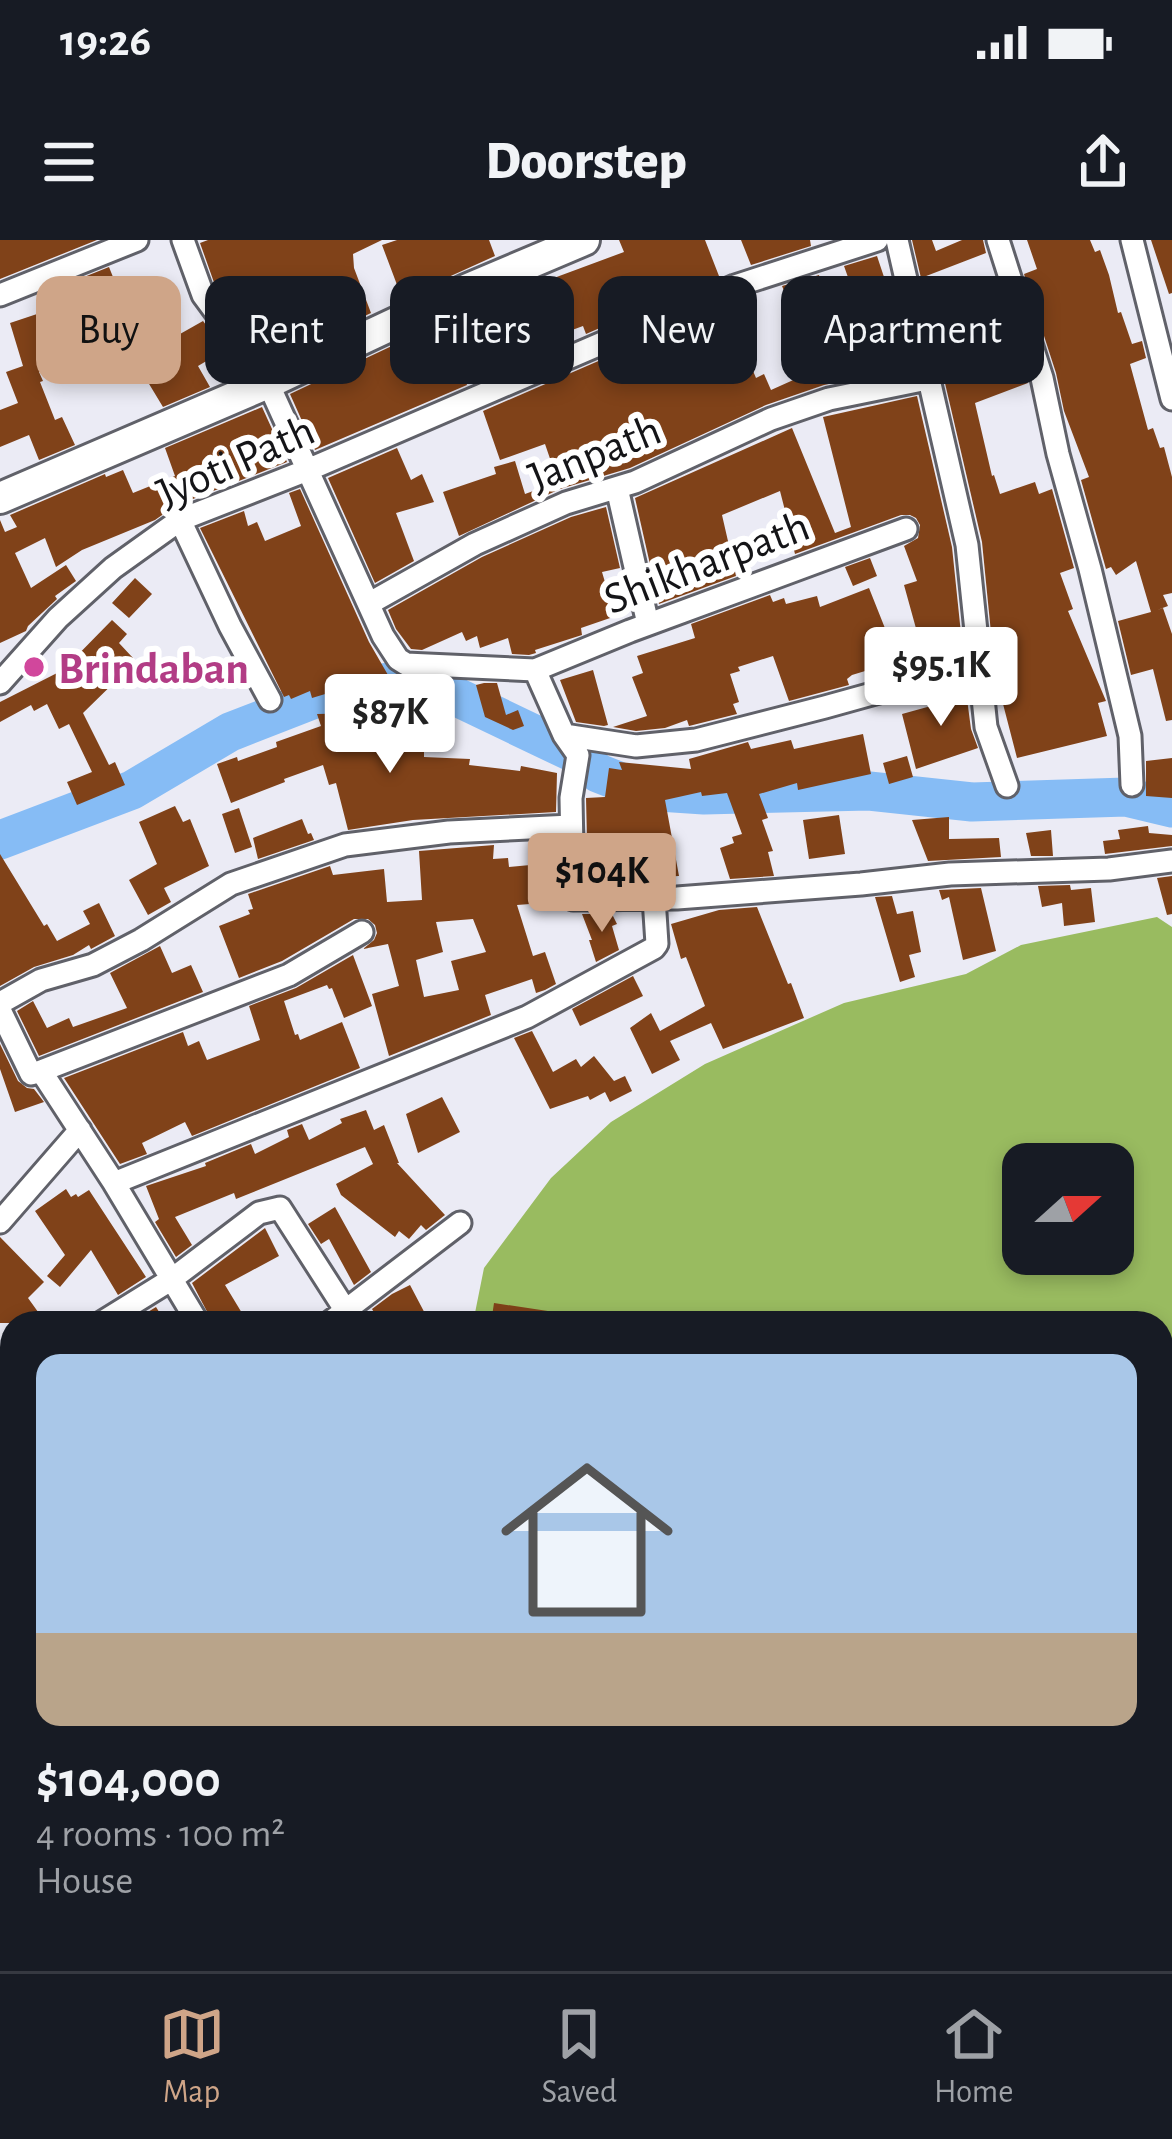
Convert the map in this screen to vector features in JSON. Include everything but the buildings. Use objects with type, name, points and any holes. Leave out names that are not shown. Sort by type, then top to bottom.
[{"type":"street","points":[[0,295],[137,240]]},
{"type":"street","points":[[183,240],[205,299]]},
{"type":"street","points":[[366,336],[584,240]]},
{"type":"street","name":"Jyoti Path","points":[[0,683],[58,618],[113,568],[180,520],[310,470],[735,286],[877,240]]},
{"type":"street","points":[[897,240],[905,276]]},
{"type":"street","points":[[998,240],[1042,378],[1090,569],[1130,736],[1132,784]]},
{"type":"street","points":[[1132,240],[1172,399]]},
{"type":"street","points":[[0,498],[263,384]]},
{"type":"street","points":[[269,384],[383,636],[398,659],[406,664],[536,670],[564,735],[578,755],[571,798],[573,899],[654,898],[1172,861]]},
{"type":"street","name":"Janpath","points":[[370,603],[493,536],[566,503],[635,482],[771,419],[830,399],[903,384]]},
{"type":"street","points":[[928,384],[967,545],[986,727],[1007,786]]},
{"type":"street","points":[[617,488],[648,624]]},
{"type":"street","points":[[180,520],[270,700]]},
{"type":"street","name":"Shikharpath","points":[[536,670],[906,529]]},
{"type":"street","points":[[564,735],[635,746],[695,740],[980,664]]},
{"type":"street","points":[[362,932],[289,975],[31,1074],[0,1006],[40,980],[93,965],[141,940],[231,884],[345,844],[449,832],[571,826]]},
{"type":"street","points":[[114,1183],[527,1017],[588,985],[655,948],[654,898]]},
{"type":"street","points":[[40,1071],[191,1311]]},
{"type":"street","points":[[0,1222],[80,1130]]},
{"type":"street","points":[[120,1311],[172,1279],[259,1213],[280,1208],[335,1311]]},
{"type":"street","points":[[346,1311],[460,1223]]},
{"type":"green space","points":[[1157,917],[1172,927],[1172,1311],[475,1311],[484,1268],[551,1178],[611,1122],[705,1064],[844,1003],[966,974],[1021,945]]},
{"type":"waterway","points":[[0,840],[132,790],[230,732],[340,689],[417,678],[578,755],[598,773],[644,791],[704,795],[869,791],[972,802],[1126,797],[1172,808]]},
{"type":"place","name":"Brindaban","points":[[34,667]]}]
